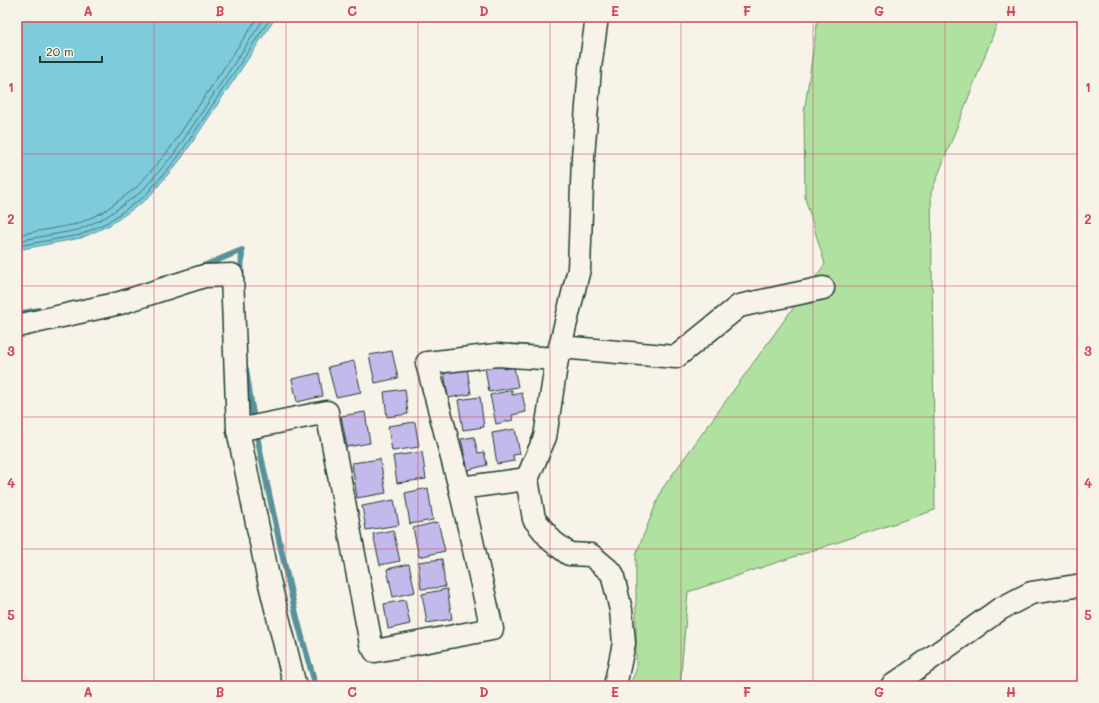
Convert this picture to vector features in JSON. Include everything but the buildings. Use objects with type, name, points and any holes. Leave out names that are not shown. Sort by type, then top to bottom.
[{"type":"street","points":[[597,17],[590,68],[585,134],[579,269],[559,353],[545,437],[528,478],[534,519],[552,541],[570,554],[591,555],[612,573],[621,610],[624,643],[615,686]]},
{"type":"street","points":[[17,326],[120,303],[204,276],[232,276],[240,430],[267,572],[295,686]]},
{"type":"street","points":[[240,430],[266,423],[327,412],[371,644],[375,651],[492,629],[460,488],[427,363],[497,355],[559,353],[676,357],[739,306],[823,288]]},
{"type":"street","points":[[460,488],[528,478]]},
{"type":"street","points":[[892,686],[1006,606],[1031,593],[1082,585]]},
{"type":"green space","points":[[818,17],[1000,17],[931,193],[935,510],[688,592],[680,686],[629,686],[636,671],[636,554],[662,489],[825,264],[805,198],[804,113]]},
{"type":"water","points":[[17,17],[276,17],[181,159],[147,199],[110,225],[81,238],[17,250]]},
{"type":"waterway","points":[[201,267],[242,250],[241,277]]},
{"type":"waterway","points":[[17,314],[39,310]]},
{"type":"waterway","points":[[246,369],[259,446],[284,563],[316,686]]}]
